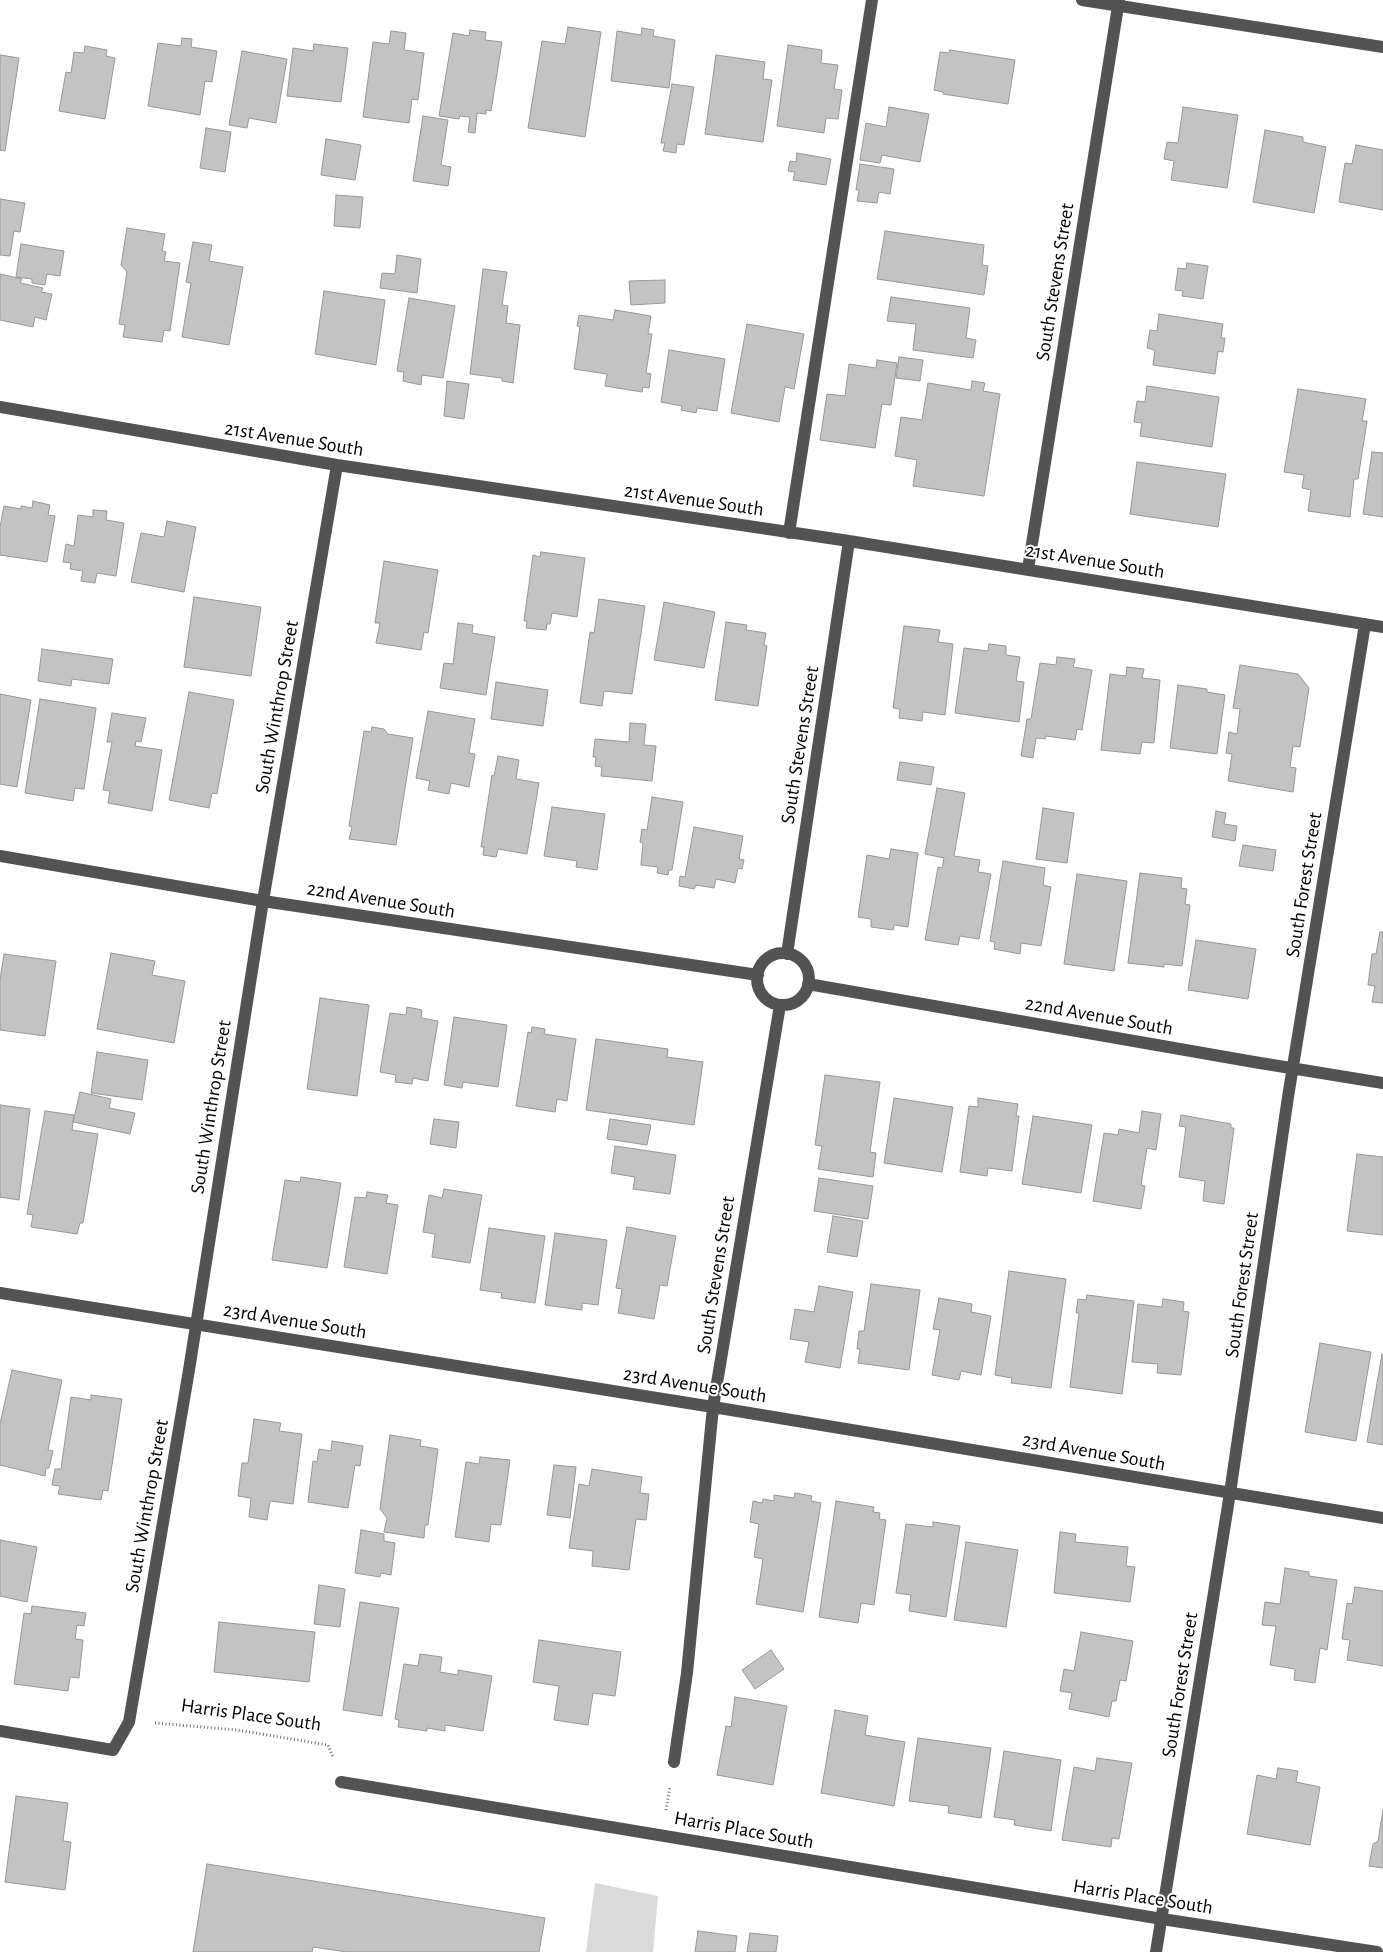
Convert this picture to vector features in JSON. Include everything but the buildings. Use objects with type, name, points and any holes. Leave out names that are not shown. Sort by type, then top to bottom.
[{"type":"street","points":[[788,533],[872,0]]},
{"type":"street","points":[[1082,0],[1118,3],[1383,47]]},
{"type":"street","name":"South Stevens Street","points":[[1028,569],[1118,3]]},
{"type":"street","name":"21st Avenue South","points":[[0,407],[337,466],[849,541],[1383,627]]},
{"type":"street","name":"South Winthrop Street","points":[[0,1731],[113,1750],[129,1722],[196,1325],[263,901],[337,466]]},
{"type":"street","name":"South Stevens Street","points":[[787,954],[849,541]]},
{"type":"street","name":"South Forest Street","points":[[1156,1952],[1230,1493],[1293,1068],[1365,624]]},
{"type":"street","name":"22nd Avenue South","points":[[0,856],[263,901],[758,975]]},
{"type":"street","points":[[787,954],[805,964],[808,973],[808,984],[807,990],[795,1003],[780,1005],[769,1001],[763,995],[759,988],[758,975],[762,965],[768,958],[787,954]]},
{"type":"street","name":"22nd Avenue South","points":[[808,984],[1383,1082]]},
{"type":"street","name":"South Stevens Street","points":[[674,1762],[687,1673],[713,1407],[780,1005]]},
{"type":"street","name":"23rd Avenue South","points":[[0,1293],[713,1407],[1383,1518]]},
{"type":"street","name":"Harris Place South","points":[[341,1782],[1162,1919],[1377,1952]]},
{"type":"path","name":"Harris Place South","points":[[129,1722],[237,1730],[328,1744],[341,1782]]},
{"type":"path","points":[[674,1762],[665,1812],[675,1813]]},
{"type":"shaded area","points":[[595,1883],[658,1896],[653,1952],[586,1952]]}]
